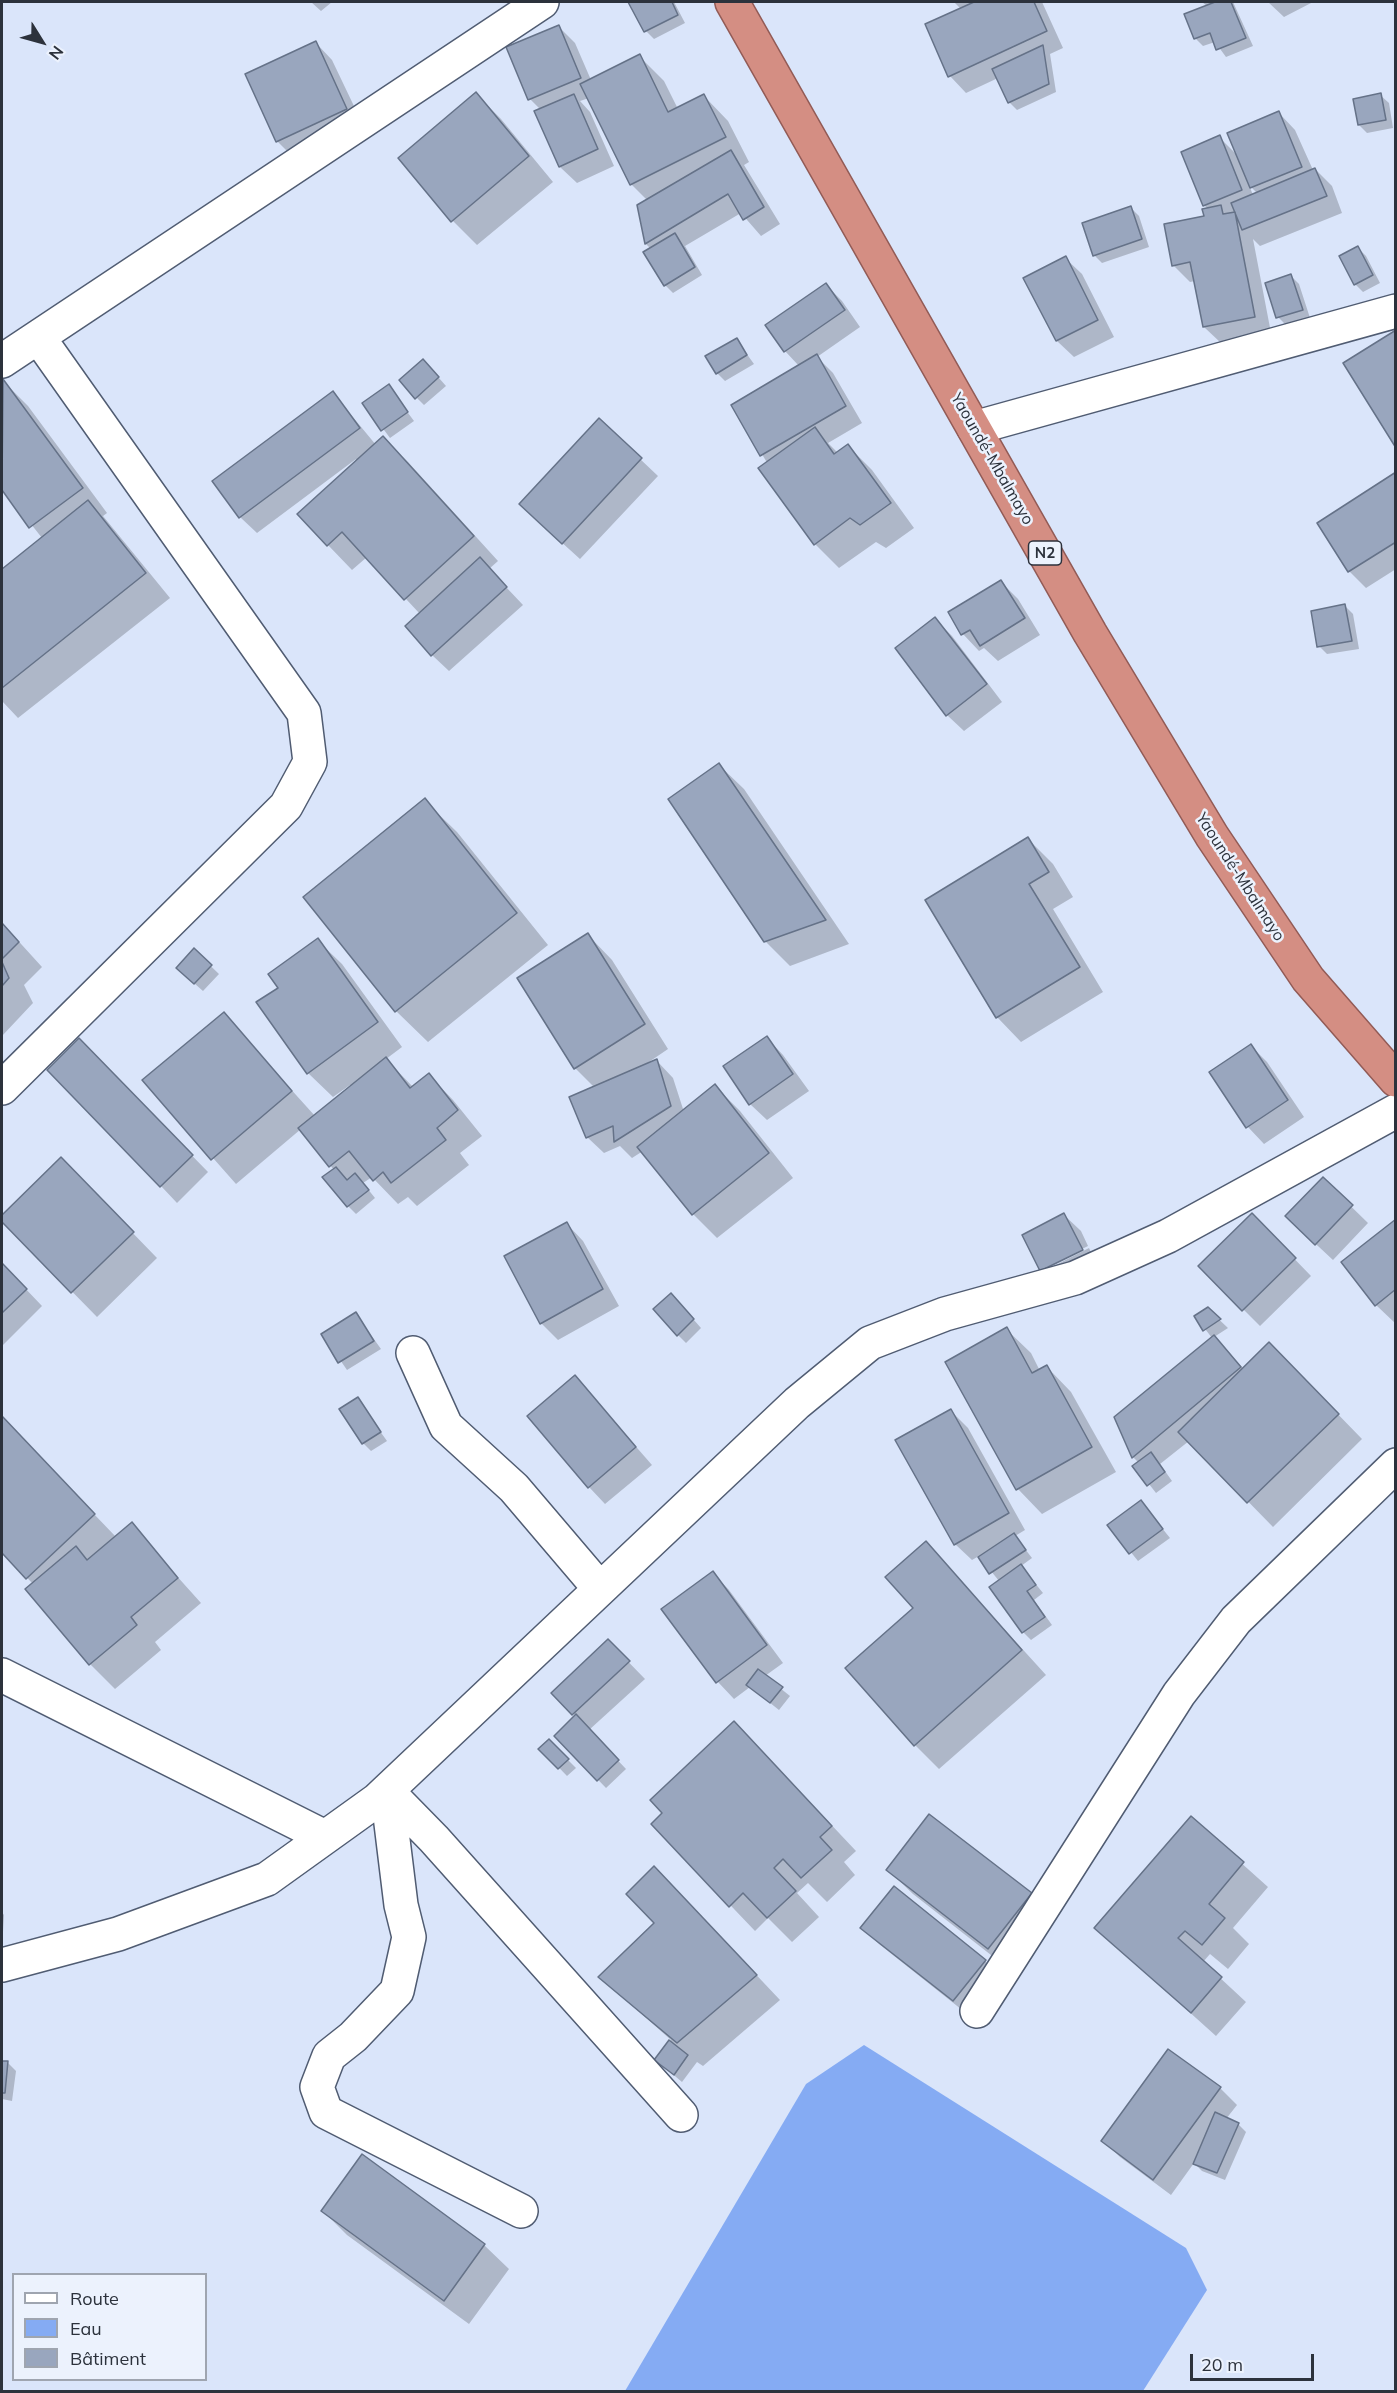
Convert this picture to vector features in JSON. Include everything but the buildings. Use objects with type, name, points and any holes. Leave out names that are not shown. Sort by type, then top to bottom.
[{"type":"highway","name":"Yaoundé-Mbalmayo","points":[[732,2],[1090,633],[1212,836],[1308,979],[1395,1080]]},
{"type":"street","points":[[2,361],[542,2]]},
{"type":"street","points":[[974,428],[1395,310]]},
{"type":"street","points":[[2,1088],[286,806],[310,762],[304,713],[39,338]]},
{"type":"street","points":[[2,1965],[118,1934],[267,1879],[387,1791],[797,1403],[870,1343],[945,1314],[1075,1278],[1168,1236],[1395,1111]]},
{"type":"street","points":[[413,1353],[446,1426],[514,1488],[600,1589]]},
{"type":"street","points":[[977,2011],[1179,1694],[1236,1620],[1395,1465]]},
{"type":"street","points":[[2,1675],[325,1837]]},
{"type":"street","points":[[387,1791],[434,1839],[681,2115]]},
{"type":"street","points":[[387,1791],[401,1905],[409,1936],[397,1991],[353,2037],[329,2056],[317,2087],[326,2112],[520,2211]]},
{"type":"water","points":[[864,2045],[1186,2248],[1207,2290],[1143,2391],[625,2391],[806,2084]]}]
